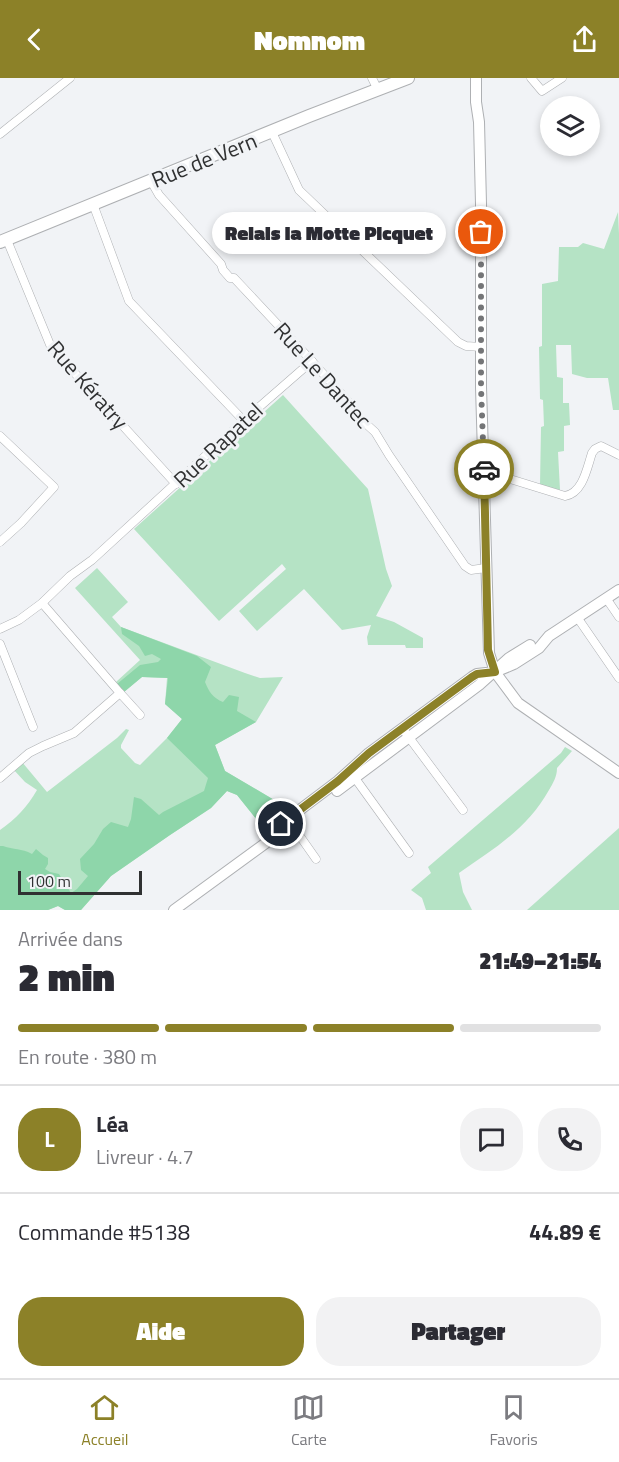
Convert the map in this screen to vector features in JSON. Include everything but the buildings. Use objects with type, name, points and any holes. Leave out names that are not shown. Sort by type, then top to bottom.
[{"type":"main road","name":"Rue de Vern","points":[[4,241],[408,78]]},
{"type":"main road","points":[[476,78],[481,204],[481,347],[488,650],[495,672],[518,703],[619,773]]},
{"type":"main road","points":[[165,910],[281,824],[299,818],[477,674],[495,672],[509,658],[549,636],[619,590]]},
{"type":"main road","points":[[174,910],[285,829],[290,822]]},
{"type":"street","points":[[0,134],[70,78]]},
{"type":"street","points":[[372,78],[378,90]]},
{"type":"street","points":[[531,78],[542,91],[562,78]]},
{"type":"street","points":[[272,132],[299,190],[458,342],[463,345],[481,347]]},
{"type":"street","name":"Rue Le Dantec","points":[[151,181],[159,195],[221,264],[230,278],[234,278],[312,361],[354,408],[356,414],[375,432],[465,566],[471,570],[486,568]]},
{"type":"street","points":[[93,204],[129,301],[244,421]]},
{"type":"street","name":"Rue Kératry","points":[[4,241],[51,347],[176,484]]},
{"type":"street","name":"Rue Rapatel","points":[[0,629],[19,620],[42,603],[312,361]]},
{"type":"street","points":[[0,436],[54,487],[0,542]]},
{"type":"street","points":[[484,471],[565,496],[571,495],[578,489],[595,449],[601,447],[619,455]]},
{"type":"street","points":[[606,598],[619,617]]},
{"type":"street","points":[[42,603],[140,715]]},
{"type":"street","points":[[577,617],[619,678]]},
{"type":"street","points":[[0,644],[33,727]]},
{"type":"street","points":[[0,778],[30,753],[74,734],[120,693]]},
{"type":"street","points":[[406,733],[463,810]]},
{"type":"street","points":[[352,774],[409,853]]},
{"type":"street","points":[[290,822],[316,859]]},
{"type":"green space","points":[[618,212],[619,410],[613,410],[608,378],[587,378],[572,374],[571,345],[556,345],[557,377],[563,378],[563,403],[569,403],[570,425],[564,426],[564,451],[558,452],[560,490],[540,485],[541,427],[544,426],[543,400],[540,399],[539,347],[542,346],[542,284],[558,281],[559,247],[578,247],[583,243],[604,249]]},
{"type":"green space","points":[[283,395],[368,489],[392,586],[376,616],[394,622],[423,638],[423,648],[406,648],[405,645],[368,645],[367,637],[371,625],[342,630],[304,589],[257,631],[239,611],[286,569],[282,564],[219,621],[134,529]]},
{"type":"green space","points":[[97,568],[128,602],[112,617],[121,627],[260,678],[283,677],[256,722],[215,745],[225,771],[286,807],[261,825],[237,795],[227,791],[211,808],[111,876],[81,910],[65,910],[58,906],[48,910],[0,910],[0,830],[21,812],[37,790],[25,782],[13,769],[22,762],[47,792],[126,729],[129,730],[121,748],[135,763],[140,765],[182,719],[165,704],[167,678],[142,677],[124,692],[116,682],[140,660],[75,588]]},
{"type":"green space","points":[[121,627],[197,656],[211,667],[205,682],[214,697],[223,702],[229,695],[239,697],[237,711],[256,722],[215,745],[225,771],[286,807],[261,825],[237,795],[227,791],[211,808],[111,876],[81,910],[65,910],[58,906],[48,910],[0,910],[0,846],[32,854],[36,849],[48,858],[45,869],[59,874],[71,893],[88,876],[81,870],[80,859],[94,844],[103,829],[111,822],[128,827],[134,797],[141,799],[159,815],[204,791],[208,778],[167,738],[182,719],[165,704],[168,678],[142,677],[124,692],[117,684],[140,665],[158,662],[161,659],[152,654],[145,656],[139,646],[122,634]]},
{"type":"green space","points":[[565,747],[572,751],[557,768],[552,785],[531,816],[509,837],[459,873],[463,892],[472,910],[426,910],[422,898],[411,890],[431,873],[428,867],[561,753]]},
{"type":"green space","points":[[619,828],[619,910],[527,910]]},
{"type":"way so far","points":[[481,232],[481,387],[484,469]]},
{"type":"place","name":"Relais la Motte Picquet","points":[[481,232]]},
{"type":"route","points":[[281,824],[290,822],[297,812],[338,781],[369,753],[472,677],[477,674],[495,672],[488,650],[484,469]]}]
